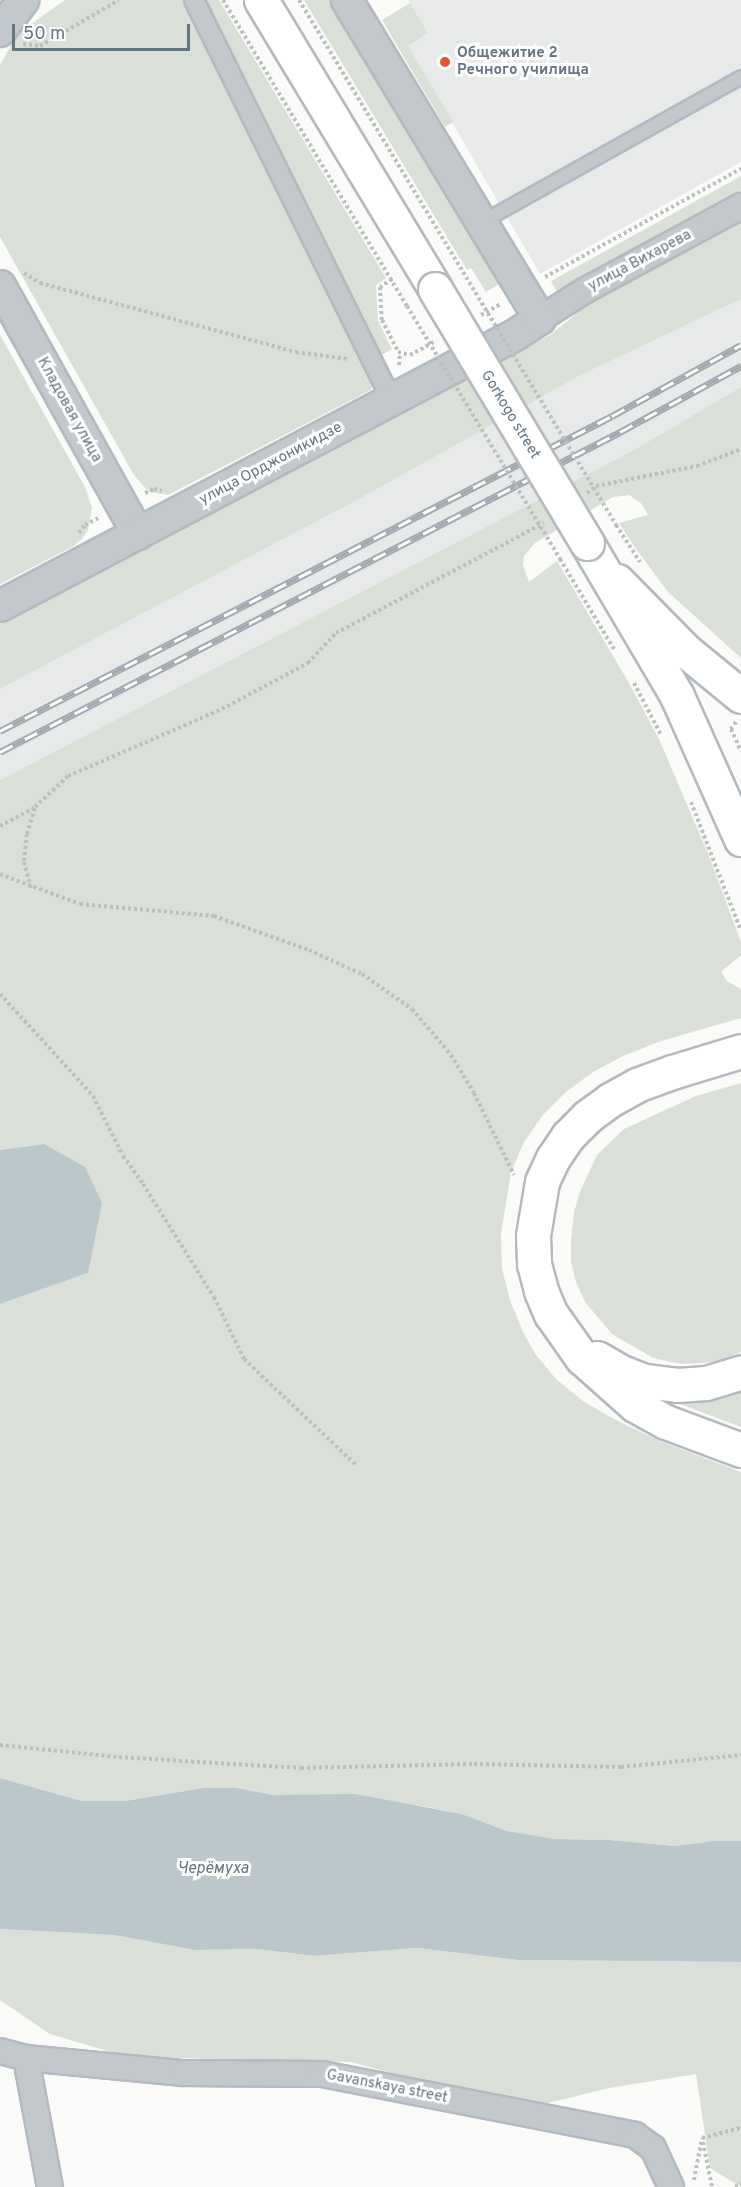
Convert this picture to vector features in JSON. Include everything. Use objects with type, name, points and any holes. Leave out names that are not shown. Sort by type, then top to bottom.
[{"type":"main road","name":"Gorkogo street","points":[[261,0],[435,289],[573,551],[678,696],[741,839]]},
{"type":"main road","points":[[573,551],[616,580],[686,651],[741,696]]},
{"type":"main road","points":[[741,1051],[637,1085],[610,1100],[568,1136],[549,1166],[536,1206],[534,1254],[541,1291],[556,1322],[582,1358],[635,1405],[666,1422],[741,1450]]},
{"type":"main road","points":[[541,1291],[564,1326],[581,1345],[621,1372],[645,1381],[677,1385],[706,1383],[741,1372]]},
{"type":"street","points":[[7,37],[23,0]]},
{"type":"street","points":[[194,0],[392,400]]},
{"type":"street","points":[[347,0],[540,318]]},
{"type":"street","name":"улица Вихарева","points":[[540,318],[584,291],[741,206]]},
{"type":"street","name":"Кладовая улица","points":[[10,278],[138,534]]},
{"type":"street","name":"улица Орджоникидзе","points":[[0,606],[515,335],[540,318]]},
{"type":"street","name":"Gavanskaya street","points":[[0,2051],[26,2058],[183,2073],[322,2074],[635,2135],[653,2148],[670,2187]]},
{"type":"street","points":[[26,2058],[50,2187]]},
{"type":"lane","points":[[482,222],[741,77]]},
{"type":"path","points":[[7,37],[40,46],[119,0]]},
{"type":"path","points":[[223,0],[407,306],[573,551],[621,661]]},
{"type":"path","points":[[299,0],[616,525]]},
{"type":"path","points":[[10,278],[40,283],[296,352],[342,360],[371,358]]},
{"type":"path","points":[[392,279],[380,289],[382,320],[395,347]]},
{"type":"path","points":[[578,499],[596,486],[697,466],[741,449]]},
{"type":"path","points":[[0,826],[35,807],[68,776],[222,709],[308,663],[336,633],[532,531],[550,518]]},
{"type":"path","points":[[633,681],[662,738]]},
{"type":"path","points":[[741,714],[732,729],[741,751]]},
{"type":"path","points":[[686,791],[741,930]]},
{"type":"path","points":[[32,888],[24,861],[27,834],[35,807]]},
{"type":"path","points":[[0,874],[32,888],[80,904],[214,916],[309,950],[362,974],[412,1009],[451,1055],[474,1093],[517,1183]]},
{"type":"path","points":[[0,994],[93,1096],[123,1156],[144,1184],[214,1297],[244,1359],[355,1464]]},
{"type":"path","points":[[0,1745],[118,1757],[301,1768],[474,1764],[621,1767],[741,1755]]},
{"type":"path","points":[[702,2138],[741,2128]]},
{"type":"path","points":[[694,2187],[702,2138]]},
{"type":"path","points":[[702,2138],[712,2187]]},
{"type":"path","points":[[735,2187],[741,2184]]},
{"type":"shaded area","points":[[65,0],[187,0],[375,381],[371,390],[168,495],[149,492],[134,475],[0,237],[0,65],[14,40],[24,29]]},
{"type":"shaded area","points":[[201,0],[219,0],[386,278],[376,285],[378,321],[392,349],[378,357]]},
{"type":"shaded area","points":[[304,0],[336,0],[506,280],[486,292],[471,268],[467,270]]},
{"type":"shaded area","points":[[408,0],[741,0],[741,162],[540,274],[408,46],[428,33]]},
{"type":"shaded area","points":[[410,3],[428,33],[408,46],[453,122],[445,127],[382,20]]},
{"type":"shaded area","points":[[741,176],[741,194],[558,294],[551,281]]},
{"type":"shaded area","points":[[741,218],[741,299],[581,375],[359,499],[0,689],[0,621],[550,335],[591,302]]},
{"type":"shaded area","points":[[741,299],[741,387],[632,451],[0,780],[0,689],[359,499],[581,375]]},
{"type":"shaded area","points":[[0,335],[85,487],[92,508],[88,530],[82,539],[72,547],[0,584]]},
{"type":"shaded area","points":[[741,387],[741,658],[668,592],[636,549],[619,523],[648,515],[642,504],[629,495],[613,497],[535,543],[524,556],[523,565],[529,582],[557,561],[629,683],[659,739],[709,856],[741,942],[741,955],[721,972],[727,981],[741,989],[741,1018],[661,1041],[623,1056],[593,1072],[566,1092],[543,1115],[524,1142],[511,1172],[501,1234],[502,1269],[510,1300],[523,1332],[536,1355],[556,1379],[583,1401],[610,1417],[657,1440],[741,1472],[741,1841],[713,1841],[675,1846],[609,1840],[556,1839],[507,1831],[462,1814],[422,1806],[273,1795],[237,1788],[203,1788],[125,1801],[82,1801],[0,1778],[0,1304],[88,1273],[44,1144],[0,1150],[0,780],[632,451]]},
{"type":"shaded area","points":[[741,1083],[741,1352],[722,1360],[703,1363],[681,1364],[653,1358],[612,1334],[585,1302],[576,1282],[571,1262],[574,1213],[579,1194],[597,1155],[624,1129],[696,1096]]},
{"type":"shaded area","points":[[741,1391],[741,1427],[672,1401],[705,1399]]},
{"type":"shaded area","points":[[0,1929],[114,1935],[195,1950],[257,1949],[314,1956],[417,1948],[518,1960],[741,1962],[741,2187],[710,2168],[696,2074],[609,2088],[536,2106],[435,2085],[351,2062],[128,2057],[50,2034],[0,2000]]},
{"type":"water","points":[[44,1144],[85,1167],[102,1203],[88,1273],[0,1304],[0,1150]]},
{"type":"water","name":"Черёмуха","points":[[0,1778],[82,1801],[125,1801],[203,1788],[237,1788],[273,1795],[355,1794],[462,1814],[507,1831],[556,1839],[609,1840],[675,1846],[713,1841],[741,1841],[741,1962],[518,1960],[417,1948],[314,1956],[257,1949],[195,1950],[114,1935],[0,1929]]},
{"type":"railway","points":[[0,731],[612,416],[741,345]]},
{"type":"railway","points":[[0,752],[620,432],[741,366]]},
{"type":"place","name":"Общежитие 2 Речного училища","points":[[445,62]]}]
